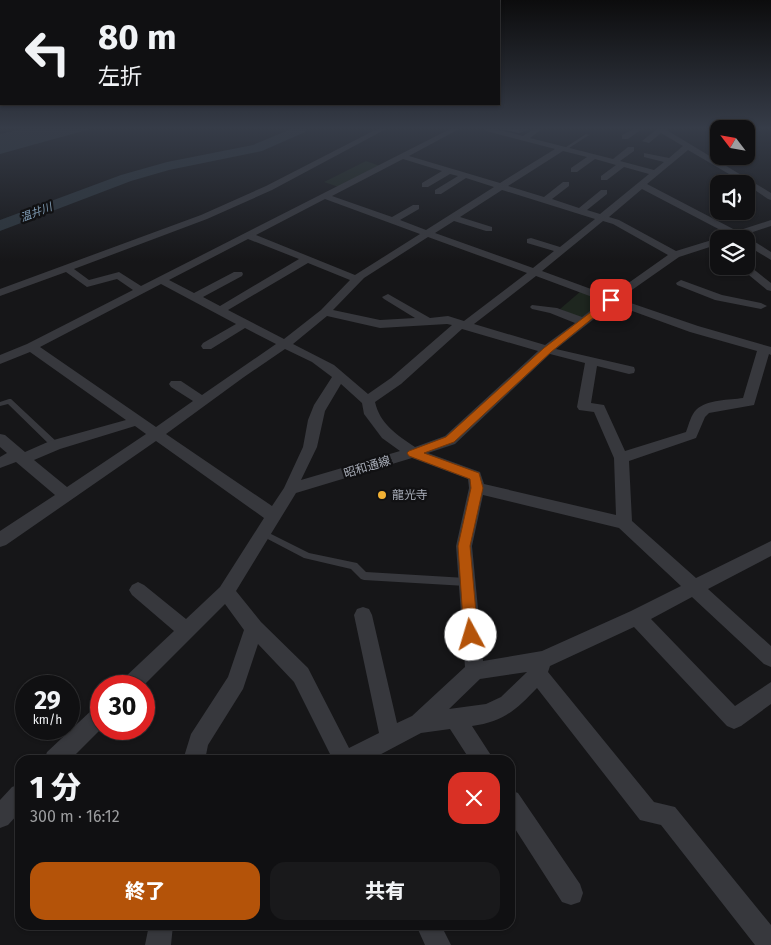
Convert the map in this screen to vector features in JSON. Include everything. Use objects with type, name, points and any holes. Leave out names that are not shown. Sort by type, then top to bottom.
[{"type":"street","points":[[0,293],[182,227],[225,208],[293,173]]},
{"type":"street","points":[[0,360],[31,347],[369,173]]},
{"type":"street","points":[[425,185],[445,173]]},
{"type":"street","points":[[459,173],[616,222],[675,255]]},
{"type":"street","points":[[0,540],[157,434],[285,344],[325,312],[357,279],[523,173]]},
{"type":"street","points":[[604,178],[609,173]]},
{"type":"street","points":[[368,401],[396,381],[458,326],[466,325],[536,272],[560,250],[656,173]]},
{"type":"street","points":[[732,173],[771,197]]},
{"type":"street","points":[[438,192],[465,175]]},
{"type":"street","points":[[545,200],[566,184]]},
{"type":"street","points":[[642,185],[728,230]]},
{"type":"street","points":[[580,211],[604,192]]},
{"type":"street","points":[[324,196],[694,329],[768,350],[749,402],[708,408],[700,413],[696,429],[691,435],[621,458]]},
{"type":"street","points":[[392,220],[416,207]]},
{"type":"street","points":[[452,217],[489,229]]},
{"type":"street","name":"昭和通線","points":[[755,233],[768,227]]},
{"type":"street","points":[[247,235],[357,279]]},
{"type":"street","points":[[531,241],[560,250]]},
{"type":"street","name":"昭和通線","points":[[292,490],[450,440],[548,350],[611,300],[675,255],[710,245]]},
{"type":"street","points":[[755,246],[771,257]]},
{"type":"street","points":[[221,310],[306,259]]},
{"type":"street","points":[[68,269],[87,284],[119,275],[140,290]]},
{"type":"street","points":[[195,298],[238,274]]},
{"type":"street","points":[[754,275],[771,288]]},
{"type":"street","points":[[161,280],[316,359],[340,376],[368,401],[371,414],[386,436],[413,453],[475,476],[477,488],[464,546],[475,671]]},
{"type":"street","points":[[680,283],[719,298],[761,306]]},
{"type":"street","points":[[771,294],[758,301],[771,314]]},
{"type":"street","points":[[388,297],[427,321]]},
{"type":"street","points":[[536,307],[553,310],[583,322]]},
{"type":"street","points":[[325,312],[380,324],[448,320],[548,350],[629,370]]},
{"type":"street","points":[[207,346],[245,323]]},
{"type":"street","points":[[31,347],[274,516]]},
{"type":"street","points":[[592,360],[584,407],[599,408],[621,458],[624,523]]},
{"type":"street","points":[[141,675],[226,592],[265,534],[274,516],[292,490],[294,478],[300,471],[311,445],[316,417],[322,402],[340,376]]},
{"type":"street","points":[[176,384],[202,401]]},
{"type":"street","points":[[0,462],[138,420]]},
{"type":"street","points":[[0,439],[66,495]]},
{"type":"street","points":[[477,488],[624,523],[696,587],[771,658]]},
{"type":"street","points":[[419,723],[488,714],[508,704],[541,667],[771,548]]},
{"type":"street","points":[[138,590],[186,631]]},
{"type":"street","points":[[226,592],[254,628],[300,674],[341,755]]},
{"type":"street","points":[[363,615],[390,738]]},
{"type":"street","points":[[637,617],[734,718],[771,692]]},
{"type":"street","points":[[195,755],[198,741],[236,682],[254,628]]},
{"type":"street","points":[[358,755],[419,723],[475,671],[541,667]]},
{"type":"street","points":[[541,667],[648,812],[666,815],[771,945]]},
{"type":"street","points":[[455,719],[479,755]]},
{"type":"street","points":[[60,755],[90,726]]},
{"type":"street","points":[[0,817],[15,800]]},
{"type":"street","points":[[515,809],[571,894]]},
{"type":"street","points":[[158,945],[160,930]]},
{"type":"lane","points":[[0,404],[9,401],[55,445]]},
{"type":"lane","points":[[265,534],[307,556],[354,566],[364,576],[466,582]]},
{"type":"shaded area","points":[[342,173],[366,173],[339,187],[324,182]]},
{"type":"shaded area","points":[[581,291],[604,301],[581,318],[560,309]]},
{"type":"waterway","name":"温井川","points":[[0,226],[143,173]]},
{"type":"place","name":"龍光寺","points":[[382,495]]},
{"type":"route","points":[[471,635],[464,546],[477,488],[475,476],[413,453],[450,440],[548,350],[611,300]]}]
